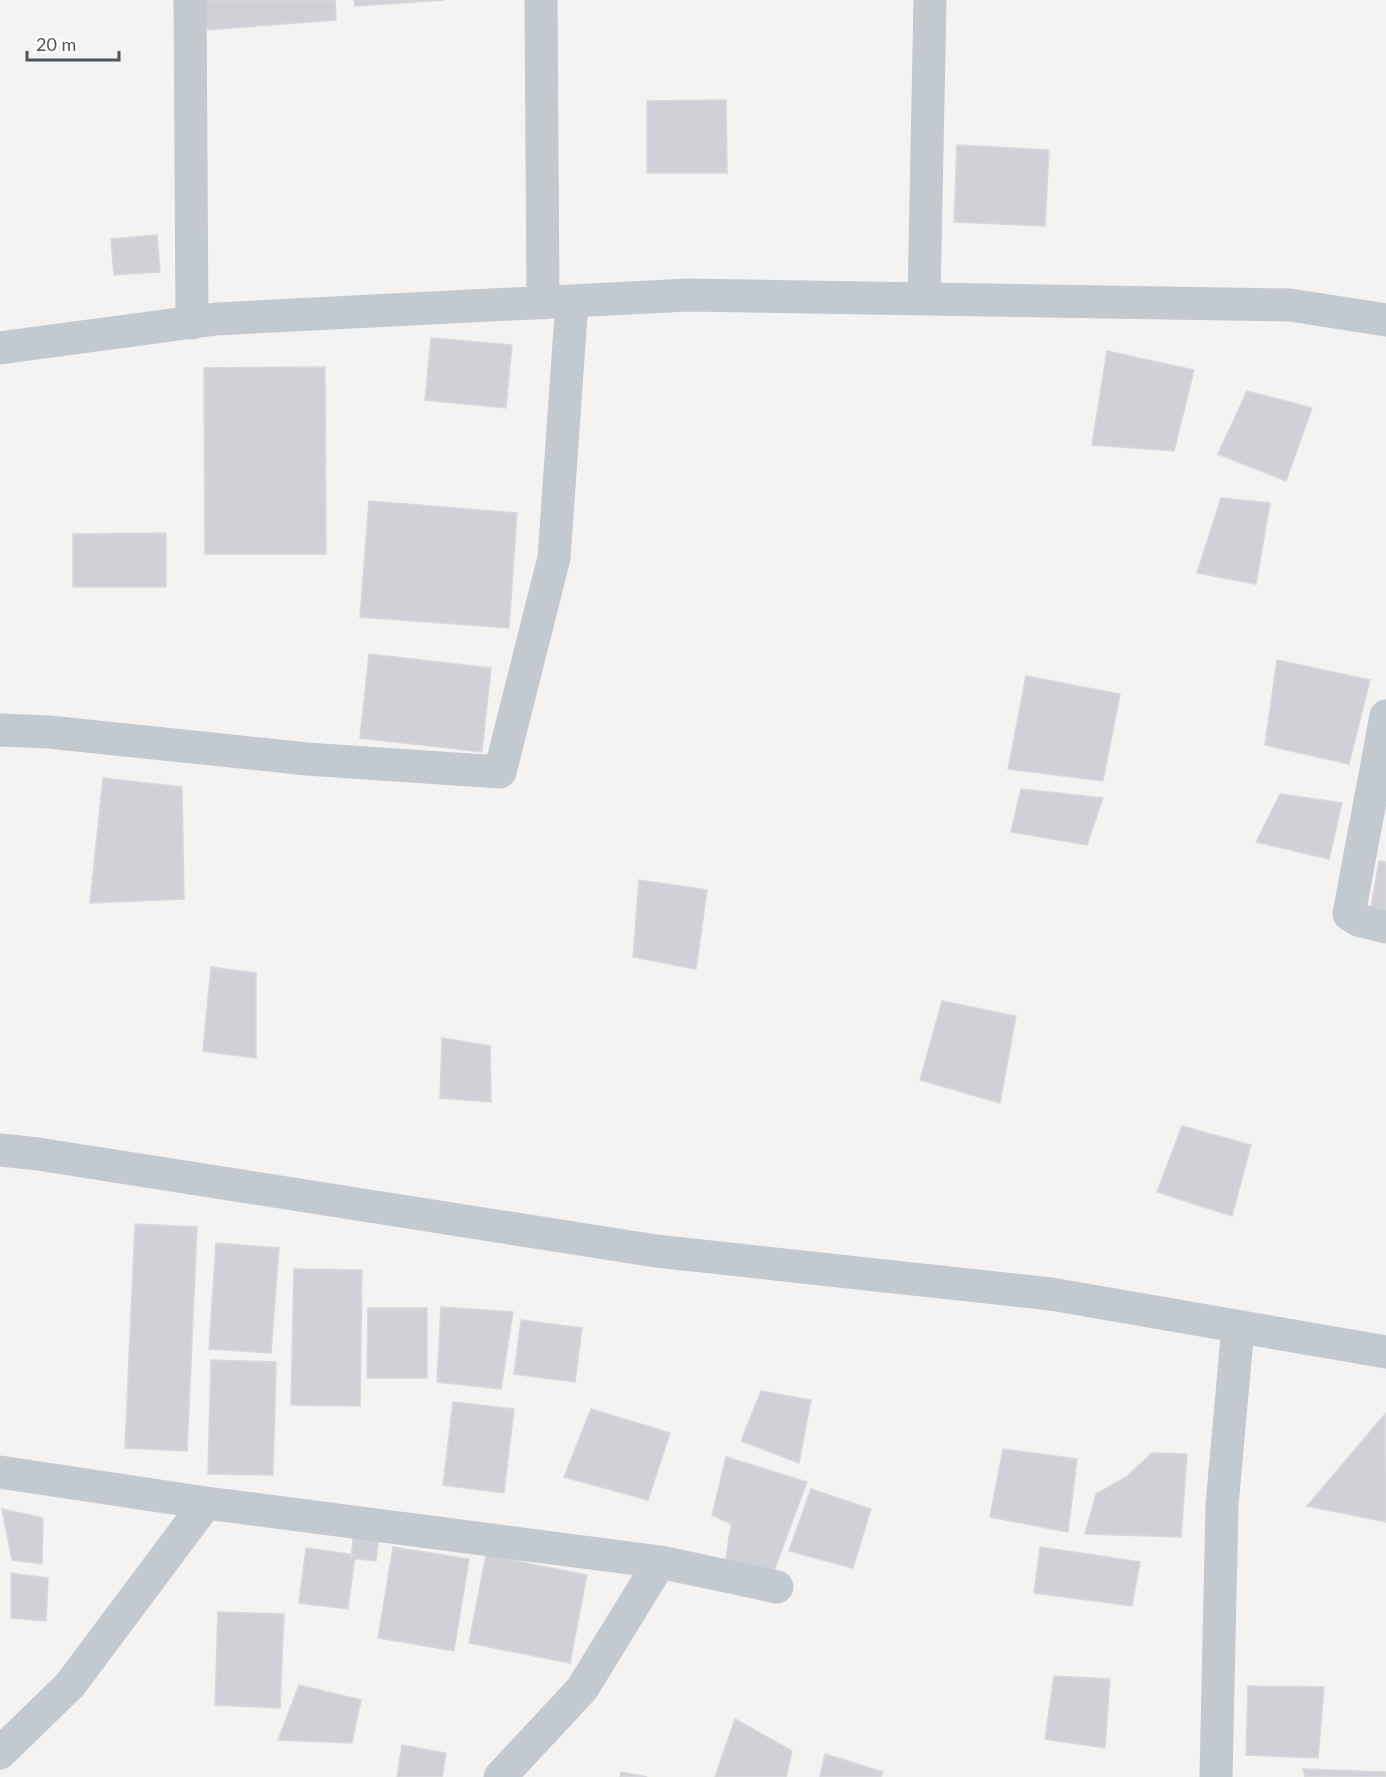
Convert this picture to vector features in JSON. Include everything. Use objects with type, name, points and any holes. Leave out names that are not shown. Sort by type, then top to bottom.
[{"type":"street","points":[[190,0],[192,323]]},
{"type":"street","points":[[0,730],[49,732],[307,759],[500,772],[554,558],[557,302],[541,0]]},
{"type":"street","points":[[924,299],[930,0]]},
{"type":"street","points":[[0,348],[192,323],[688,296],[1290,305],[1386,320]]},
{"type":"street","points":[[1386,716],[1374,836],[1349,914],[1358,921],[1386,927]]},
{"type":"street","points":[[0,1150],[38,1154],[656,1251],[1051,1294],[1386,1352]]},
{"type":"street","points":[[1216,1777],[1222,1505],[1238,1327]]},
{"type":"street","points":[[0,1472],[206,1503],[660,1562],[777,1587]]},
{"type":"street","points":[[0,1753],[70,1685],[206,1503]]},
{"type":"street","points":[[500,1777],[582,1689],[660,1562]]},
{"type":"building","points":[[205,0],[335,0],[336,20],[207,30]]},
{"type":"building","points":[[354,0],[444,0],[355,6]]},
{"type":"building","points":[[726,100],[727,173],[647,173],[647,101]]},
{"type":"building","points":[[957,145],[1049,150],[1045,226],[954,222]]},
{"type":"building","points":[[157,235],[160,272],[114,275],[111,239]]},
{"type":"building","points":[[431,338],[512,345],[506,408],[425,400]]},
{"type":"building","points":[[1107,351],[1194,370],[1174,451],[1092,445]]},
{"type":"building","points":[[325,367],[326,554],[205,554],[204,368]]},
{"type":"building","points":[[1247,391],[1312,408],[1286,481],[1218,454]]},
{"type":"building","points":[[1221,498],[1270,503],[1256,584],[1197,573]]},
{"type":"building","points":[[369,501],[517,513],[509,628],[360,617]]},
{"type":"building","points":[[166,533],[166,587],[73,587],[73,534]]},
{"type":"building","points":[[369,654],[491,668],[482,752],[360,738]]},
{"type":"building","points":[[1277,660],[1370,680],[1349,764],[1265,745]]},
{"type":"building","points":[[1026,676],[1120,694],[1103,781],[1008,769]]},
{"type":"building","points":[[103,778],[182,787],[184,899],[90,903]]},
{"type":"building","points":[[1021,789],[1103,798],[1087,845],[1011,832]]},
{"type":"building","points":[[1280,794],[1342,803],[1329,859],[1256,842]]},
{"type":"building","points":[[1379,861],[1386,862],[1386,910],[1371,907]]},
{"type":"building","points":[[639,880],[707,890],[696,969],[633,957]]},
{"type":"building","points":[[211,967],[256,973],[256,1058],[203,1051]]},
{"type":"building","points":[[942,1001],[1016,1016],[1000,1103],[920,1080]]},
{"type":"building","points":[[442,1038],[490,1046],[491,1102],[440,1098]]},
{"type":"building","points":[[1182,1126],[1251,1145],[1232,1216],[1157,1192]]},
{"type":"building","points":[[135,1224],[197,1227],[187,1451],[125,1448]]},
{"type":"building","points":[[216,1243],[279,1248],[271,1353],[209,1349]]},
{"type":"building","points":[[294,1269],[362,1270],[360,1406],[291,1405]]},
{"type":"building","points":[[441,1307],[513,1312],[501,1389],[437,1382]]},
{"type":"building","points":[[368,1308],[427,1308],[427,1378],[367,1378]]},
{"type":"building","points":[[521,1320],[582,1328],[575,1382],[514,1374]]},
{"type":"building","points":[[211,1360],[276,1362],[273,1475],[208,1474]]},
{"type":"building","points":[[761,1391],[811,1400],[799,1463],[741,1441]]},
{"type":"building","points":[[453,1402],[514,1409],[504,1493],[443,1485]]},
{"type":"building","points":[[591,1409],[670,1433],[648,1500],[564,1477]]},
{"type":"building","points":[[1385,1414],[1386,1522],[1307,1506]]},
{"type":"building","points":[[1003,1449],[1077,1459],[1068,1532],[990,1517]]},
{"type":"building","points":[[1152,1453],[1187,1454],[1181,1537],[1085,1534],[1096,1494],[1126,1477]]},
{"type":"building","points":[[726,1457],[807,1482],[771,1579],[726,1558],[731,1524],[712,1515]]},
{"type":"building","points":[[811,1489],[871,1509],[853,1568],[789,1551]]},
{"type":"building","points":[[2,1509],[43,1518],[42,1564],[12,1560]]},
{"type":"building","points":[[354,1532],[379,1535],[376,1561],[351,1558]]},
{"type":"building","points":[[393,1547],[469,1559],[454,1651],[378,1638]]},
{"type":"building","points":[[1040,1547],[1140,1562],[1132,1606],[1034,1593]]},
{"type":"building","points":[[306,1548],[355,1555],[348,1609],[299,1603]]},
{"type":"building","points":[[486,1555],[587,1575],[570,1663],[469,1643]]},
{"type":"building","points":[[11,1573],[48,1578],[46,1621],[11,1618]]},
{"type":"building","points":[[218,1612],[284,1614],[280,1708],[215,1705]]},
{"type":"building","points":[[1054,1676],[1110,1679],[1105,1748],[1045,1739]]},
{"type":"building","points":[[299,1685],[361,1700],[352,1743],[278,1740]]},
{"type":"building","points":[[1248,1686],[1324,1687],[1318,1758],[1246,1755]]},
{"type":"building","points":[[735,1719],[792,1751],[786,1777],[715,1777]]},
{"type":"building","points":[[402,1745],[446,1753],[442,1777],[397,1777]]},
{"type":"building","points":[[825,1754],[883,1772],[881,1777],[820,1777]]},
{"type":"building","points":[[1303,1769],[1386,1772],[1386,1777],[1305,1777]]},
{"type":"building","points":[[621,1772],[647,1777],[620,1777]]}]
